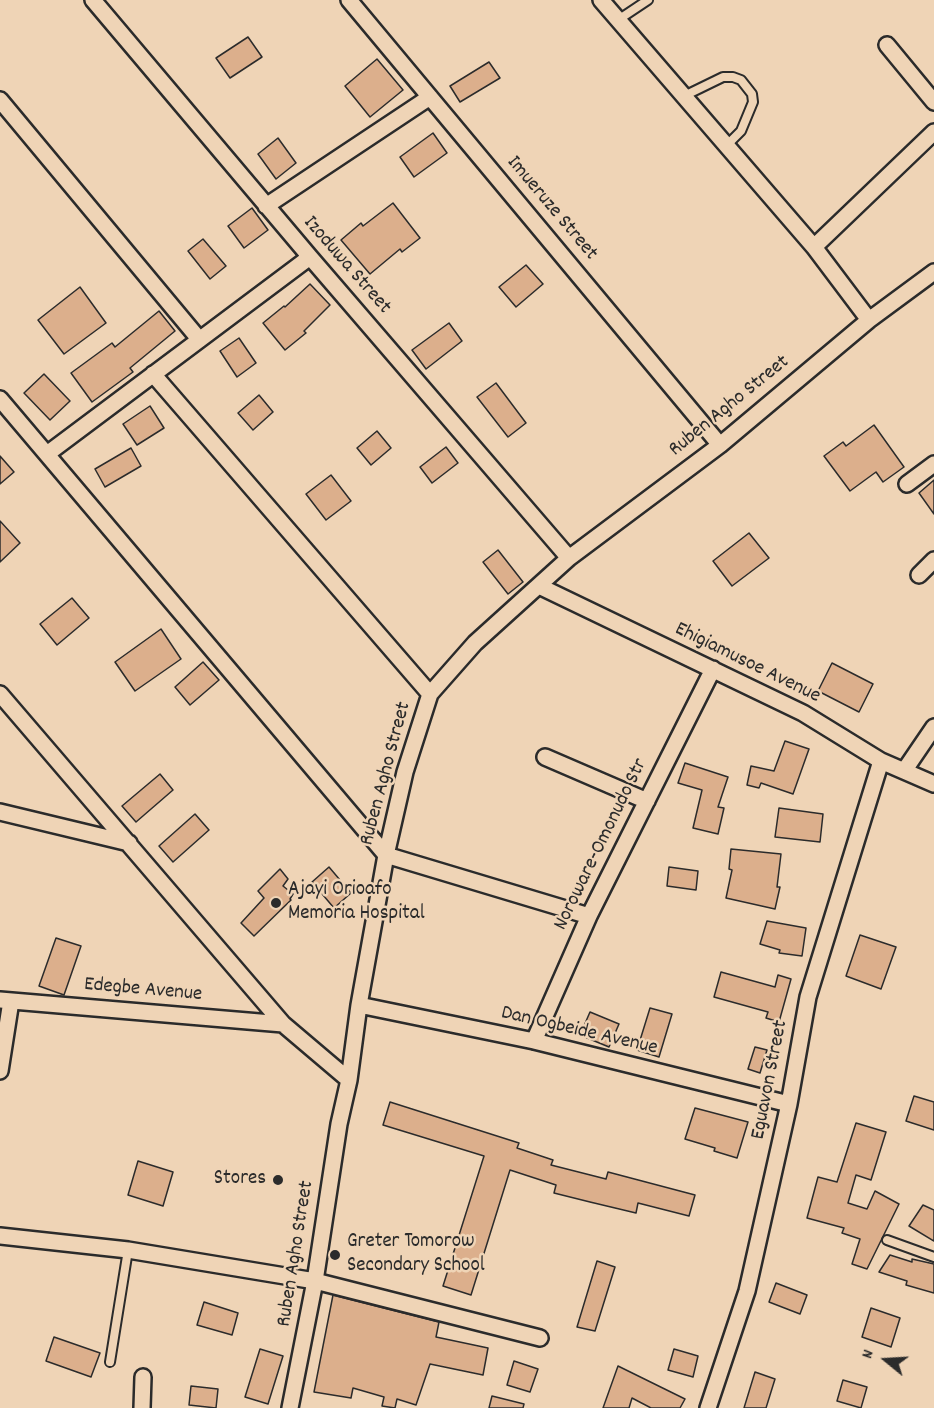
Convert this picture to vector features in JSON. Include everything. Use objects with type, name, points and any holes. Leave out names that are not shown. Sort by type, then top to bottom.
[{"type":"street","name":"Izoduwa Street","points":[[93,0],[266,206],[569,558]]},
{"type":"street","name":"Imueruze Street","points":[[349,0],[720,445]]},
{"type":"street","points":[[601,0],[814,247],[869,320]]},
{"type":"street","points":[[887,45],[934,102]]},
{"type":"street","points":[[266,206],[430,97]]},
{"type":"street","points":[[0,100],[199,339]]},
{"type":"street","points":[[814,247],[934,132]]},
{"type":"street","points":[[47,454],[310,256]]},
{"type":"street","name":"Ruben Agho Street","points":[[295,1407],[339,1124],[349,1080],[359,1005],[386,855],[405,772],[430,694],[475,643],[569,558],[720,445],[869,320],[934,272]]},
{"type":"street","points":[[153,374],[430,694]]},
{"type":"street","points":[[0,399],[386,855],[589,916]]},
{"type":"street","points":[[907,484],[934,464]]},
{"type":"street","points":[[919,575],[934,560]]},
{"type":"street","name":"Ehigiamusoe Avenue","points":[[539,586],[803,713],[881,761],[934,784]]},
{"type":"street","name":"Noroware-Omonudo Str","points":[[534,1041],[589,916],[713,669]]},
{"type":"street","points":[[0,694],[283,1024],[349,1080]]},
{"type":"street","points":[[904,771],[934,727]]},
{"type":"street","points":[[544,757],[647,801]]},
{"type":"street","name":"Eguavon Street","points":[[708,1408],[747,1291],[789,1104],[808,997],[881,761]]},
{"type":"street","points":[[0,812],[129,843]]},
{"type":"street","points":[[0,1071],[5,1000]]},
{"type":"street","name":"Edegbe Avenue","points":[[5,1000],[283,1024]]},
{"type":"street","name":"Dan Ogbeide Avenue","points":[[359,1005],[534,1041],[789,1104]]},
{"type":"street","points":[[0,1236],[128,1250],[315,1281],[540,1338]]},
{"type":"street","points":[[142,1408],[143,1377]]},
{"type":"lane","points":[[618,20],[648,0]]},
{"type":"lane","points":[[684,97],[723,77],[741,80],[752,94],[753,102],[741,131],[727,146]]},
{"type":"lane","points":[[886,1240],[934,1257]]},
{"type":"lane","points":[[110,1362],[128,1250]]},
{"type":"building","points":[[248,37],[262,57],[230,78],[216,58]]},
{"type":"building","points":[[377,59],[403,90],[370,117],[345,86]]},
{"type":"building","points":[[489,62],[500,78],[460,102],[450,86]]},
{"type":"building","points":[[433,133],[447,153],[414,177],[400,157]]},
{"type":"building","points":[[278,138],[296,163],[276,179],[258,154]]},
{"type":"building","points":[[393,203],[420,238],[402,252],[400,249],[370,274],[341,240],[361,223],[363,226]]},
{"type":"building","points":[[252,208],[268,230],[244,248],[228,226]]},
{"type":"building","points":[[203,239],[226,266],[210,279],[188,251]]},
{"type":"building","points":[[526,265],[543,284],[516,307],[499,287]]},
{"type":"building","points":[[310,284],[330,305],[304,331],[306,333],[285,350],[263,323]]},
{"type":"building","points":[[80,287],[106,323],[64,354],[38,320]]},
{"type":"building","points":[[159,311],[175,331],[130,368],[133,372],[92,402],[71,373],[112,343],[115,347]]},
{"type":"building","points":[[449,323],[462,341],[426,369],[412,350]]},
{"type":"building","points":[[239,338],[256,363],[237,377],[220,351]]},
{"type":"building","points":[[44,374],[70,401],[50,420],[24,393]]},
{"type":"building","points":[[496,383],[526,423],[508,437],[477,397]]},
{"type":"building","points":[[259,395],[273,412],[253,430],[238,413]]},
{"type":"building","points":[[150,406],[164,428],[137,445],[123,424]]},
{"type":"building","points":[[874,425],[904,467],[883,482],[876,472],[850,491],[824,456],[843,442],[846,446]]},
{"type":"building","points":[[377,431],[391,448],[371,465],[357,448]]},
{"type":"building","points":[[446,447],[458,463],[432,483],[420,467]]},
{"type":"building","points":[[131,448],[141,466],[105,487],[95,469]]},
{"type":"building","points":[[0,456],[14,472],[0,484]]},
{"type":"building","points":[[331,475],[351,501],[326,520],[306,494]]},
{"type":"building","points":[[934,480],[934,514],[919,493]]},
{"type":"building","points":[[0,521],[20,543],[0,562]]},
{"type":"building","points":[[749,533],[769,558],[732,586],[713,561]]},
{"type":"building","points":[[498,550],[523,582],[508,594],[483,562]]},
{"type":"building","points":[[72,598],[89,618],[57,645],[40,624]]},
{"type":"building","points":[[161,629],[181,659],[135,691],[115,662]]},
{"type":"building","points":[[203,662],[219,680],[190,705],[175,687]]},
{"type":"building","points":[[832,663],[873,684],[859,712],[818,691]]},
{"type":"building","points":[[785,741],[809,749],[793,794],[761,783],[759,788],[747,785],[751,766],[774,771]]},
{"type":"building","points":[[685,763],[728,777],[718,807],[724,808],[718,834],[693,828],[702,790],[678,783]]},
{"type":"building","points":[[160,774],[173,790],[136,822],[122,806]]},
{"type":"building","points":[[779,808],[823,814],[820,842],[775,837]]},
{"type":"building","points":[[195,814],[209,830],[173,862],[159,846]]},
{"type":"building","points":[[731,849],[781,854],[777,887],[780,887],[775,909],[726,898],[732,870],[729,869]]},
{"type":"building","points":[[329,867],[351,893],[334,908],[312,882]]},
{"type":"building","points":[[669,867],[698,871],[696,890],[667,886]]},
{"type":"building","name":"Ajayi Orioafo Memoria Hospital","points":[[280,869],[288,879],[283,886],[293,894],[291,900],[254,936],[241,923],[264,898],[258,891]]},
{"type":"building","points":[[767,921],[806,928],[802,956],[779,953],[780,950],[760,944]]},
{"type":"building","points":[[860,935],[896,947],[881,989],[846,976]]},
{"type":"building","points":[[56,938],[81,946],[64,995],[39,986]]},
{"type":"building","points":[[721,972],[775,987],[778,975],[791,979],[779,1022],[766,1018],[768,1012],[714,997]]},
{"type":"building","points":[[650,1008],[672,1014],[659,1057],[637,1050]]},
{"type":"building","points":[[590,1012],[619,1024],[609,1047],[580,1035]]},
{"type":"building","points":[[755,1047],[767,1050],[760,1073],[748,1069]]},
{"type":"building","points":[[914,1096],[934,1102],[934,1130],[906,1121]]},
{"type":"building","points":[[390,1102],[519,1143],[517,1148],[553,1160],[551,1165],[606,1179],[608,1172],[695,1195],[689,1216],[638,1203],[636,1213],[554,1193],[556,1185],[510,1170],[471,1295],[443,1286],[484,1156],[383,1125]]},
{"type":"building","points":[[695,1108],[748,1122],[737,1158],[714,1151],[715,1148],[685,1139]]},
{"type":"building","points":[[856,1123],[886,1132],[871,1180],[856,1175],[848,1203],[867,1209],[875,1191],[899,1204],[867,1269],[852,1264],[860,1239],[842,1233],[844,1228],[807,1218],[818,1177],[837,1182]]},
{"type":"building","points":[[138,1161],[173,1172],[163,1206],[128,1195]]},
{"type":"building","points":[[923,1205],[934,1210],[934,1241],[909,1226]]},
{"type":"building","points":[[890,1255],[912,1262],[912,1259],[934,1264],[934,1293],[906,1285],[907,1281],[879,1272]]},
{"type":"building","points":[[597,1261],[615,1267],[595,1331],[577,1327]]},
{"type":"building","points":[[776,1283],[807,1295],[800,1314],[769,1302]]},
{"type":"building","points":[[333,1295],[439,1322],[436,1337],[488,1348],[483,1375],[430,1364],[416,1405],[397,1399],[395,1408],[382,1406],[384,1397],[353,1388],[351,1398],[314,1392]]},
{"type":"building","points":[[204,1302],[238,1313],[232,1335],[197,1325]]},
{"type":"building","points":[[871,1308],[900,1318],[891,1347],[862,1337]]},
{"type":"building","points":[[54,1337],[100,1353],[91,1377],[46,1361]]},
{"type":"building","points":[[260,1349],[283,1356],[268,1404],[245,1397]]},
{"type":"building","points":[[674,1349],[698,1356],[693,1377],[668,1370]]},
{"type":"building","points":[[514,1361],[538,1369],[530,1392],[507,1385]]},
{"type":"building","points":[[618,1366],[685,1399],[680,1408],[651,1408],[632,1398],[629,1408],[603,1408]]},
{"type":"building","points":[[755,1372],[775,1379],[766,1408],[744,1408]]},
{"type":"building","points":[[843,1380],[867,1387],[861,1408],[837,1401]]},
{"type":"building","points":[[191,1386],[218,1389],[216,1408],[189,1405]]},
{"type":"building","points":[[492,1396],[524,1404],[523,1408],[489,1408]]},
{"type":"place","name":"Ajayi Orioafo Memoria Hospital","points":[[276,903]]},
{"type":"place","name":"Stores","points":[[278,1180]]},
{"type":"place","name":"Greter Tomorow Secondary School","points":[[335,1255]]}]
